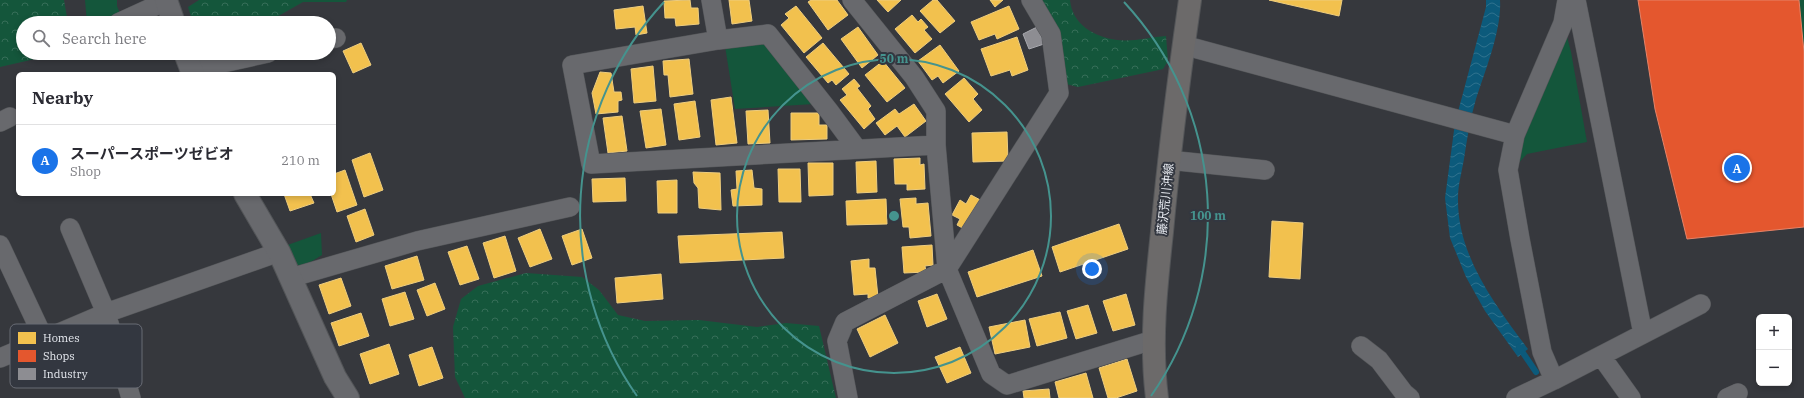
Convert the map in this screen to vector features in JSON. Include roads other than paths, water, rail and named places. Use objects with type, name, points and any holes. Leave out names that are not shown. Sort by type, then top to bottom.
[{"type":"main road","name":"藤沢荒川沖線","points":[[1157,398],[1153,340],[1154,308],[1168,160],[1190,0]]},
{"type":"street","points":[[711,0],[718,40]]},
{"type":"street","points":[[852,0],[914,77],[936,111],[936,145],[946,269],[991,374],[1007,385],[1153,340]]},
{"type":"street","points":[[848,398],[837,341],[845,322],[946,269],[1059,93],[1051,34],[1031,0]]},
{"type":"street","points":[[1554,380],[1542,352],[1508,170],[1515,135],[1563,23],[1567,0]]},
{"type":"street","points":[[1576,0],[1643,334]]},
{"type":"street","points":[[133,16],[166,1],[171,16]]},
{"type":"street","points":[[856,149],[829,111],[768,34],[718,40],[572,66],[591,164],[936,145]]},
{"type":"street","points":[[1184,45],[1515,135]]},
{"type":"street","points":[[190,66],[226,60]]},
{"type":"street","points":[[1168,160],[1266,170]]},
{"type":"street","points":[[246,196],[279,252],[335,377],[348,398]]},
{"type":"street","points":[[290,278],[417,241],[570,207]]},
{"type":"street","points":[[70,228],[109,324]]},
{"type":"street","points":[[0,245],[37,324]]},
{"type":"street","points":[[81,324],[279,252]]},
{"type":"street","points":[[1516,398],[1701,304]]},
{"type":"street","points":[[1361,346],[1379,360],[1404,393],[1410,398]]},
{"type":"street","points":[[0,358],[10,354]]},
{"type":"street","points":[[1601,356],[1631,398]]},
{"type":"street","points":[[128,388],[131,398]]},
{"type":"water","points":[[1486,0],[1500,0],[1500,11],[1496,37],[1476,99],[1469,129],[1459,188],[1459,219],[1471,259],[1480,278],[1503,315],[1528,349],[1518,357],[1485,311],[1466,277],[1450,238],[1445,198],[1455,123],[1486,7]]},
{"type":"waterway","points":[[1519,347],[1536,372]]},
{"type":"place","name":"スーパースポーツゼビオ","points":[[1737,168]]}]
